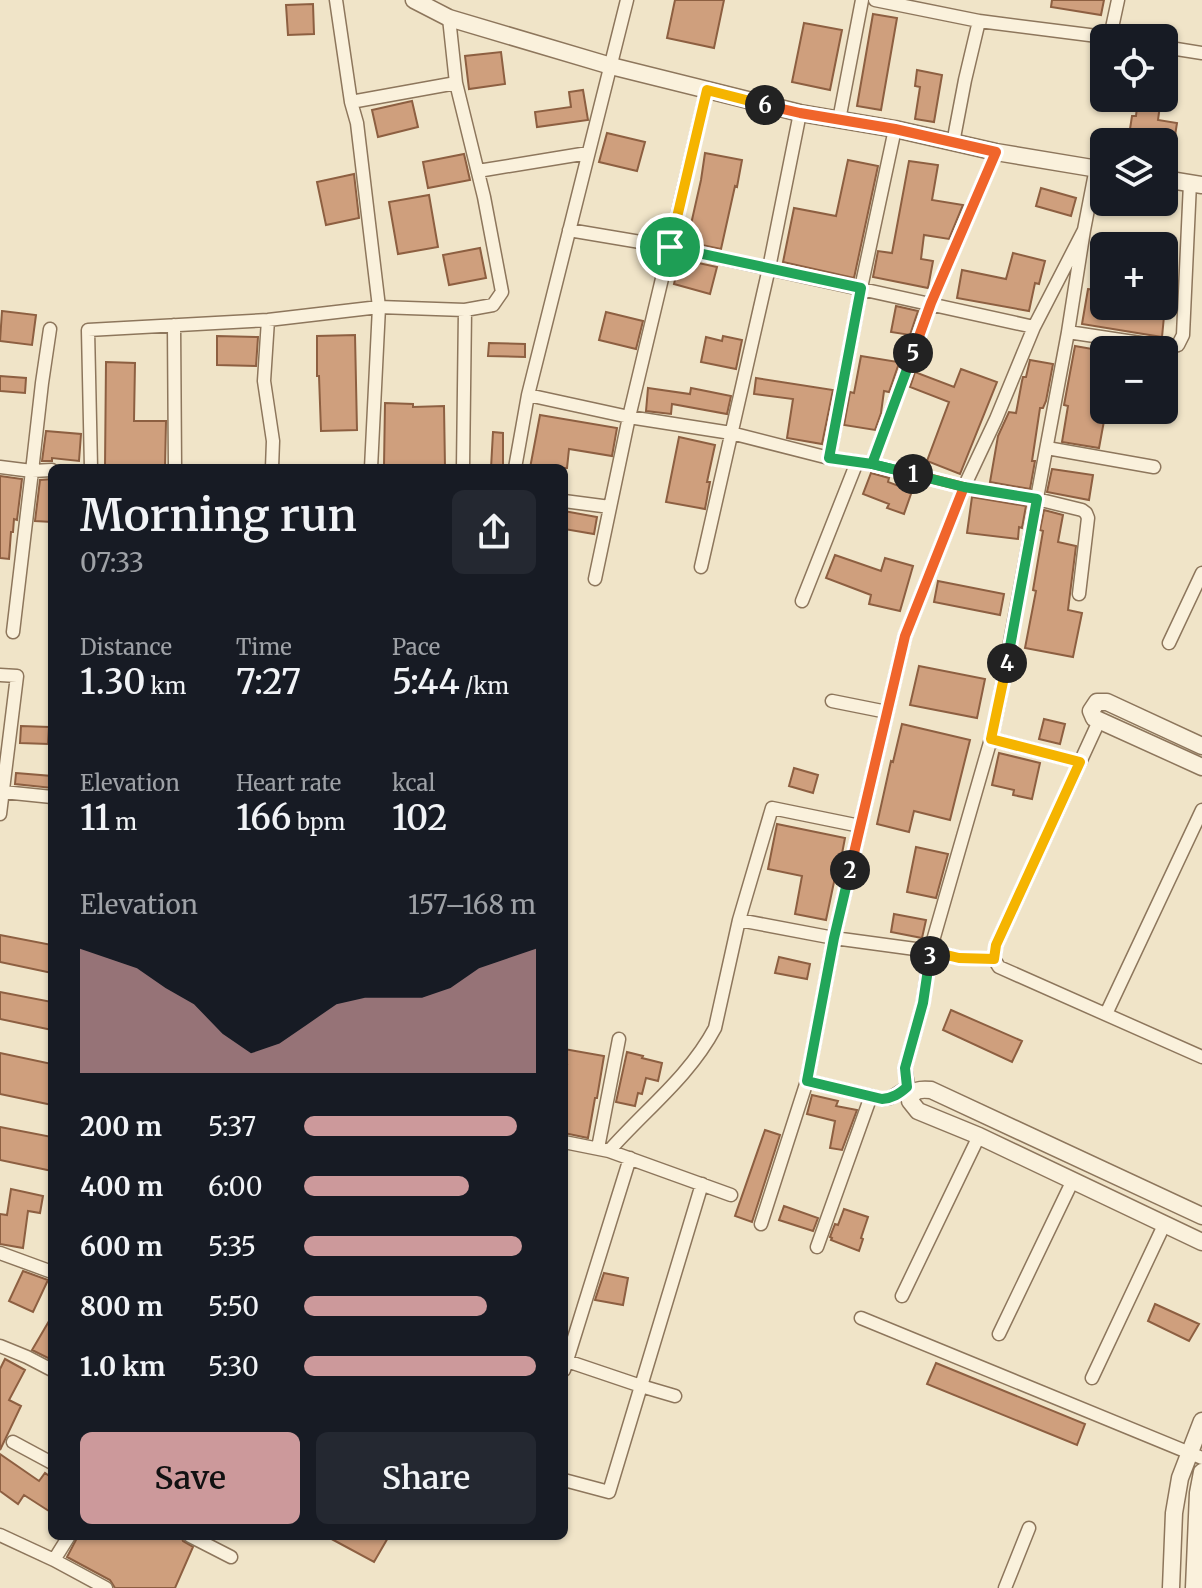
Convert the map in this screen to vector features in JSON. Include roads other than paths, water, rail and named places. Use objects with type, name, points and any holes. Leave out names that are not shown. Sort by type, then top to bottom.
[{"type":"street","points":[[336,0],[357,123],[379,307],[371,464]]},
{"type":"street","points":[[414,0],[449,18],[611,66],[707,90],[800,113],[1090,167]]},
{"type":"street","points":[[516,464],[528,395],[627,0]]},
{"type":"street","points":[[839,120],[862,0]]},
{"type":"street","points":[[875,0],[979,21],[1090,35]]},
{"type":"street","points":[[1114,24],[1118,0]]},
{"type":"street","points":[[91,464],[88,330],[268,320],[379,307],[465,310],[493,305],[502,292],[478,171],[456,83],[449,18]]},
{"type":"street","points":[[953,143],[979,21]]},
{"type":"street","points":[[1178,49],[1202,53]]},
{"type":"street","points":[[351,102],[456,83]]},
{"type":"street","points":[[595,579],[629,417],[707,90]]},
{"type":"street","points":[[701,567],[769,268],[800,113]]},
{"type":"street","points":[[829,458],[895,129]]},
{"type":"street","points":[[872,464],[931,303],[996,152]]},
{"type":"street","points":[[478,171],[588,153]]},
{"type":"street","points":[[1068,332],[1167,347],[1178,345],[1183,335],[1196,184]]},
{"type":"street","points":[[1090,207],[991,739],[930,951],[923,1003],[905,1068],[910,1101],[918,1111],[979,1136],[1202,1242]]},
{"type":"street","points":[[569,230],[670,247],[1034,327]]},
{"type":"street","points":[[761,1224],[807,1081],[834,938],[905,636],[964,487],[1034,327],[1084,230]]},
{"type":"street","points":[[463,464],[465,310]]},
{"type":"street","points":[[268,320],[264,381],[273,441],[272,464]]},
{"type":"street","points":[[174,325],[175,464]]},
{"type":"street","points":[[13,632],[50,329]]},
{"type":"street","points":[[528,395],[629,417],[731,433],[829,458],[872,464],[964,487],[1082,510],[1088,518],[1079,594]]},
{"type":"street","points":[[1047,448],[1154,467]]},
{"type":"street","points":[[802,601],[857,462]]},
{"type":"street","points":[[0,467],[48,470]]},
{"type":"street","points":[[568,502],[610,507]]},
{"type":"street","points":[[1169,643],[1202,573]]},
{"type":"street","points":[[0,675],[17,676],[0,814]]},
{"type":"street","points":[[832,701],[887,712]]},
{"type":"street","points":[[1202,746],[1107,702],[1097,702],[1093,706],[1092,715],[1099,721],[1202,767]]},
{"type":"street","points":[[1099,721],[996,945],[994,959],[999,967],[1202,1057]]},
{"type":"street","points":[[991,739],[1080,762]]},
{"type":"street","points":[[3,792],[48,797]]},
{"type":"street","points":[[604,1150],[686,1072],[715,1028],[739,920],[772,808],[860,826]]},
{"type":"street","points":[[1106,1014],[1202,810]]},
{"type":"street","points":[[739,920],[959,958],[994,959]]},
{"type":"street","points":[[604,1150],[619,1039]]},
{"type":"street","points":[[807,1081],[882,1099],[909,1091],[931,1090],[1202,1216]]},
{"type":"street","points":[[817,1247],[871,1096]]},
{"type":"street","points":[[902,1296],[979,1136]]},
{"type":"street","points":[[568,1143],[630,1158],[731,1195]]},
{"type":"street","points":[[568,1354],[630,1158]]},
{"type":"street","points":[[999,1334],[1073,1180]]},
{"type":"street","points":[[568,1481],[609,1492],[702,1184]]},
{"type":"street","points":[[1092,1378],[1165,1223]]},
{"type":"street","points":[[0,1253],[48,1270]]},
{"type":"street","points":[[861,1318],[1196,1455]]},
{"type":"street","points":[[0,1346],[48,1368]]},
{"type":"street","points":[[568,1365],[675,1396]]},
{"type":"street","points":[[1171,1588],[1174,1513],[1180,1478],[1196,1455],[1202,1421]]},
{"type":"street","points":[[13,1442],[48,1461]]},
{"type":"street","points":[[1194,1588],[1198,1556],[1198,1493],[1202,1472]]},
{"type":"street","points":[[1005,1588],[1029,1528]]},
{"type":"street","points":[[0,1535],[106,1588]]},
{"type":"street","points":[[54,1560],[66,1540]]},
{"type":"street","points":[[198,1540],[231,1557]]},
{"type":"street","points":[[1172,1555],[1198,1556]]}]
